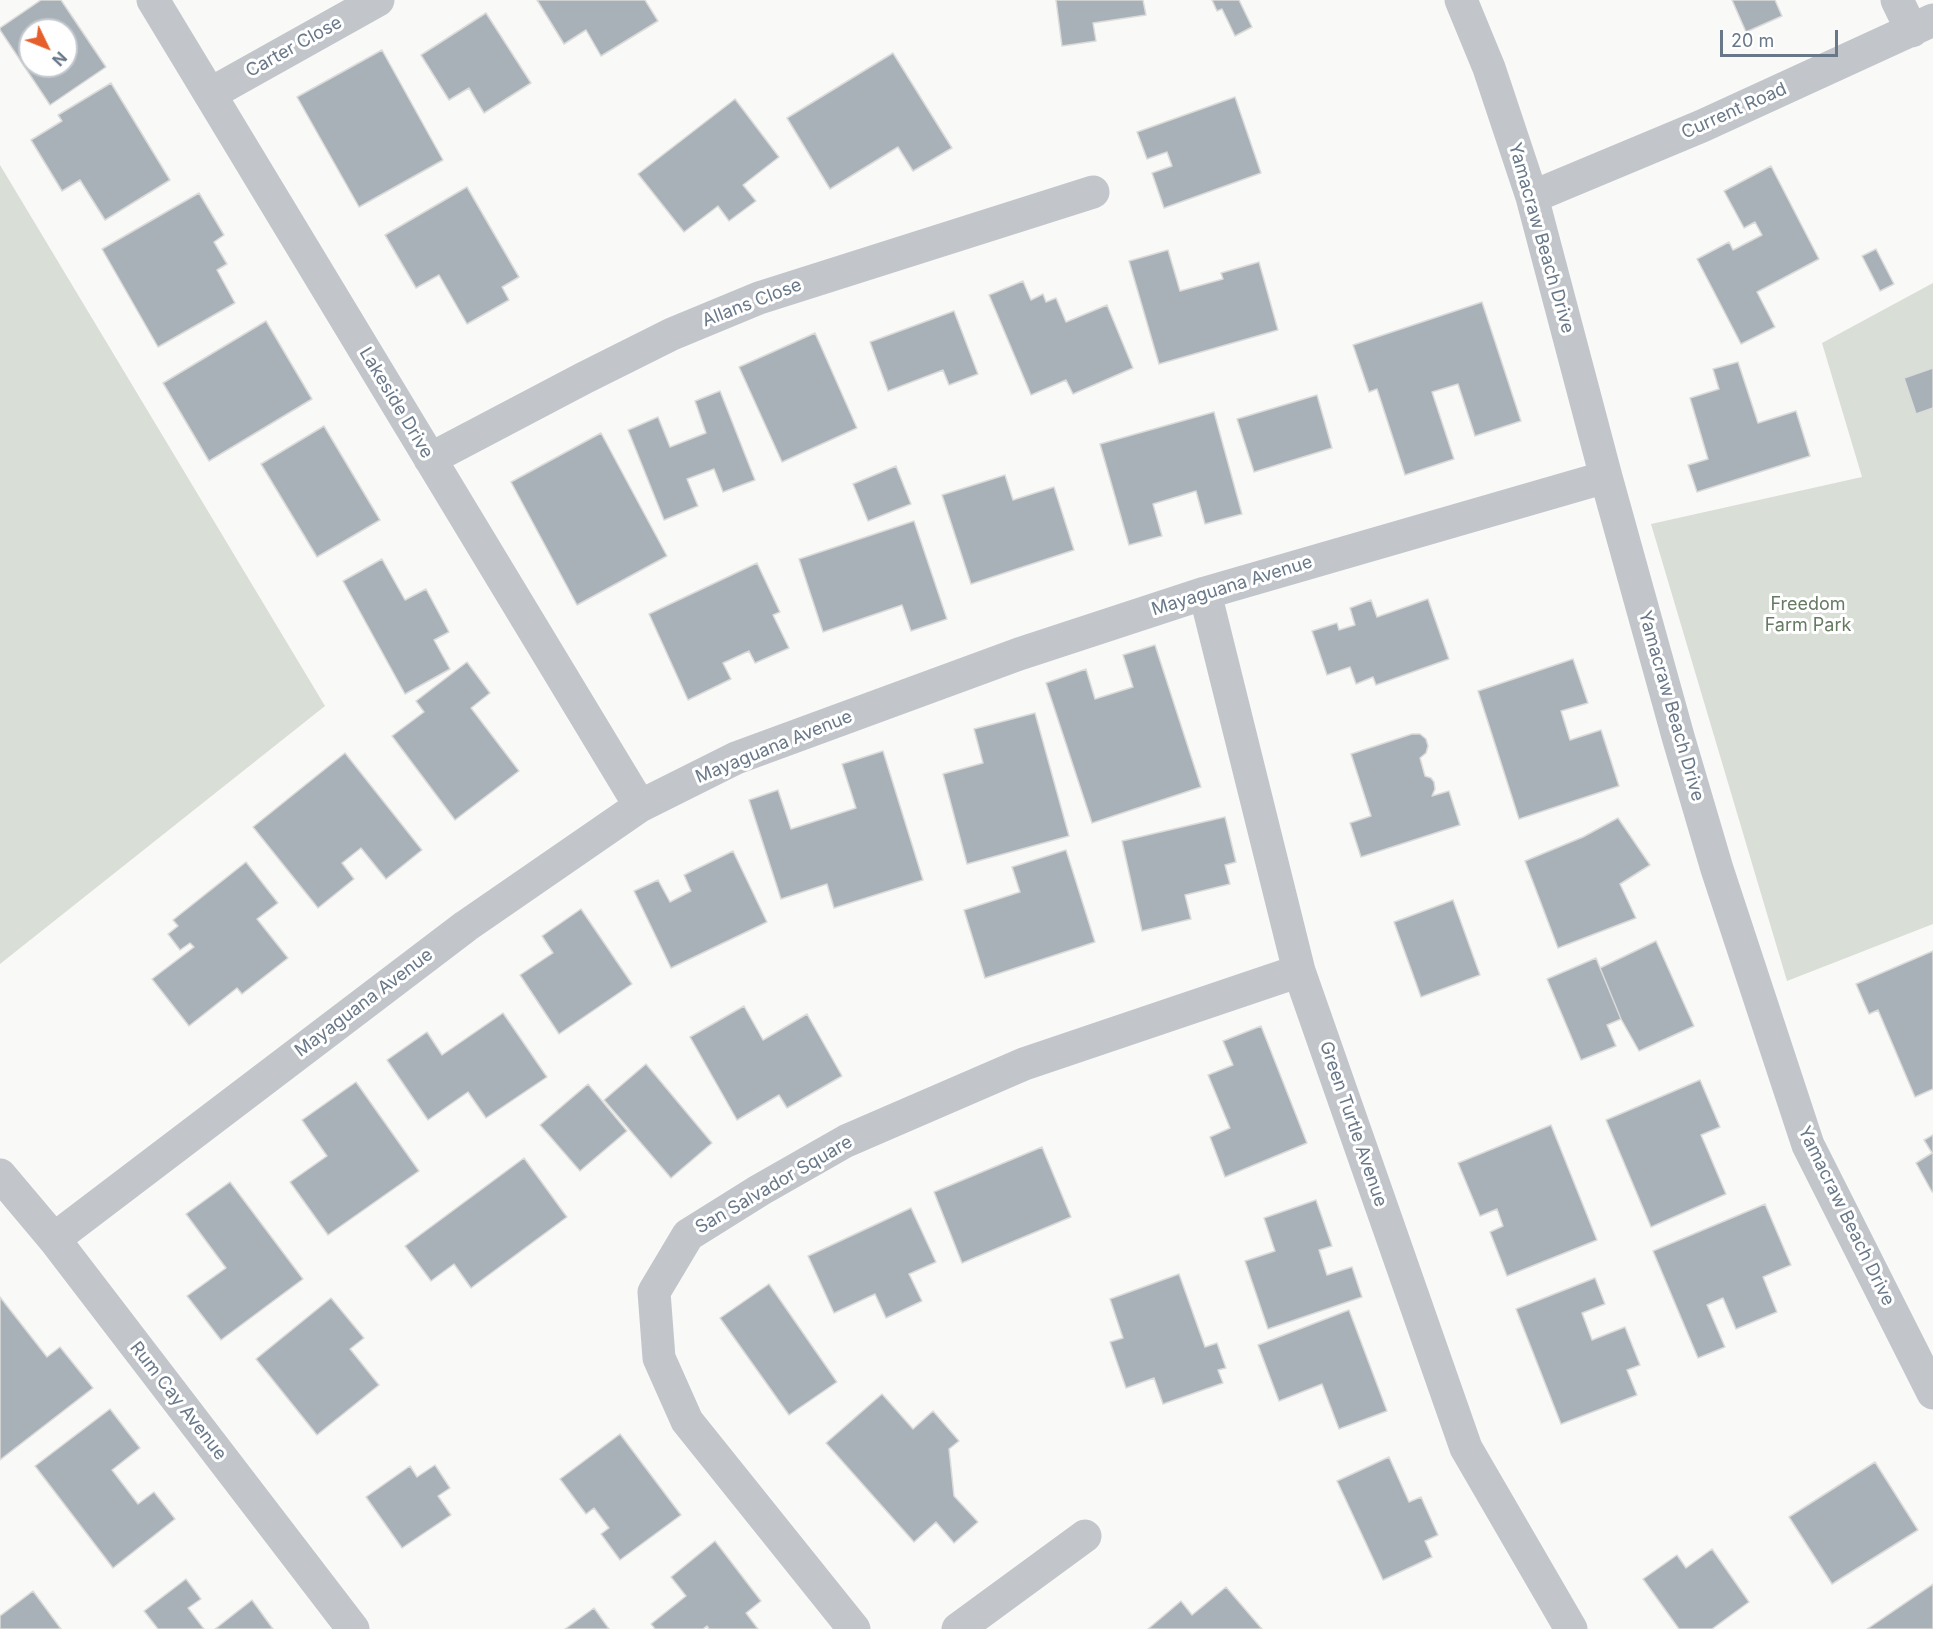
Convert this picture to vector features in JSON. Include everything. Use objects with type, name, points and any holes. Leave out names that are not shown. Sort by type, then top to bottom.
[{"type":"street","name":"Lakeside Drive","points":[[153,0],[640,806]]},
{"type":"street","name":"Carter Close","points":[[210,94],[378,0]]},
{"type":"street","name":"Yamacraw Beach Drive","points":[[1461,0],[1489,68],[1532,197],[1679,740],[1717,869],[1808,1145],[1933,1393]]},
{"type":"street","points":[[1898,0],[1922,26]]},
{"type":"street","name":"Current Road","points":[[1532,197],[1702,126],[1922,26]]},
{"type":"street","name":"Allans Close","points":[[430,459],[672,334],[759,298],[1093,192]]},
{"type":"street","name":"Mayaguana Avenue","points":[[54,1239],[466,926],[640,806],[736,758],[1018,654],[1205,593],[1606,477]]},
{"type":"street","name":"Green Turtle Avenue","points":[[1205,593],[1299,971],[1466,1448],[1571,1629]]},
{"type":"street","name":"San Salvador Square","points":[[854,1629],[687,1421],[659,1358],[654,1292],[688,1235],[760,1190],[846,1141],[1024,1064],[1299,971]]},
{"type":"street","name":"Rum Cay Avenue","points":[[0,1175],[54,1239],[353,1629]]},
{"type":"street","points":[[958,1629],[1085,1536]]},
{"type":"green space","points":[[0,165],[325,706],[0,964]]},
{"type":"green space","name":"Freedom Farm Park","points":[[1933,283],[1933,924],[1787,981],[1651,524],[1862,477],[1822,343]]},
{"type":"building","points":[[41,0],[61,0],[73,18],[18,18],[18,57],[0,30]]},
{"type":"building","points":[[537,0],[645,0],[658,21],[601,56],[586,30],[564,44]]},
{"type":"building","points":[[1056,0],[1143,0],[1146,15],[1093,23],[1096,41],[1062,46]]},
{"type":"building","points":[[1212,0],[1239,0],[1252,27],[1235,36],[1222,9],[1217,11]]},
{"type":"building","points":[[1732,0],[1775,0],[1782,16],[1746,32]]},
{"type":"building","points":[[486,13],[531,83],[484,113],[469,88],[449,100],[421,55]]},
{"type":"building","points":[[78,25],[106,67],[50,105],[32,78],[78,78]]},
{"type":"building","points":[[382,50],[443,160],[359,207],[297,97]]},
{"type":"building","points":[[893,53],[952,148],[913,171],[898,147],[830,189],[787,118]]},
{"type":"building","points":[[111,83],[170,180],[105,220],[80,180],[62,191],[31,140],[62,121],[58,115]]},
{"type":"building","points":[[1235,97],[1261,173],[1164,208],[1152,173],[1172,166],[1167,152],[1147,159],[1137,132]]},
{"type":"building","points":[[735,99],[779,157],[743,185],[756,201],[729,221],[718,206],[684,232],[638,174]]},
{"type":"building","points":[[1771,166],[1819,259],[1757,292],[1775,327],[1741,344],[1697,259],[1729,242],[1733,250],[1762,235],[1755,222],[1744,228],[1724,191]]},
{"type":"building","points":[[467,187],[519,277],[502,287],[509,300],[467,324],[439,275],[416,288],[385,235]]},
{"type":"building","points":[[199,193],[224,235],[214,242],[227,264],[217,270],[235,303],[158,347],[102,249]]},
{"type":"building","points":[[1876,249],[1894,284],[1880,291],[1862,256]]},
{"type":"building","points":[[1168,250],[1180,291],[1223,279],[1221,273],[1259,262],[1278,330],[1159,364],[1129,261]]},
{"type":"building","points":[[1023,281],[1031,300],[1043,294],[1046,302],[1056,298],[1066,322],[1107,305],[1133,368],[1073,394],[1066,380],[1031,395],[989,295]]},
{"type":"building","points":[[1482,302],[1521,421],[1475,436],[1458,384],[1432,392],[1454,459],[1405,475],[1377,389],[1369,392],[1353,345]]},
{"type":"building","points":[[954,311],[978,374],[949,385],[943,370],[888,391],[870,342]]},
{"type":"building","points":[[266,321],[312,399],[209,461],[163,383]]},
{"type":"building","points":[[815,333],[857,428],[782,462],[739,367]]},
{"type":"building","points":[[1738,362],[1758,423],[1796,411],[1810,456],[1697,492],[1688,465],[1708,459],[1690,398],[1719,389],[1713,369]]},
{"type":"building","points":[[1933,368],[1933,408],[1916,414],[1904,378]]},
{"type":"building","points":[[720,391],[755,480],[723,492],[714,469],[687,479],[698,506],[664,520],[628,430],[658,417],[670,447],[706,433],[695,401]]},
{"type":"building","points":[[1317,395],[1332,448],[1254,472],[1237,419]]},
{"type":"building","points":[[1214,412],[1242,514],[1205,524],[1196,491],[1153,504],[1162,536],[1129,545],[1100,444]]},
{"type":"building","points":[[324,426],[380,520],[317,557],[261,464]]},
{"type":"building","points":[[601,433],[667,556],[577,605],[511,482]]},
{"type":"building","points":[[896,466],[911,504],[868,521],[853,484]]},
{"type":"building","points":[[1005,475],[1013,500],[1054,487],[1074,550],[971,584],[942,495]]},
{"type":"building","points":[[914,521],[947,619],[911,631],[902,605],[823,632],[799,559]]},
{"type":"building","points":[[382,559],[405,600],[426,589],[449,632],[434,640],[450,669],[405,694],[343,581]]},
{"type":"building","points":[[757,563],[780,612],[773,615],[789,648],[755,663],[749,651],[723,663],[731,679],[688,700],[649,614]]},
{"type":"building","points":[[1428,599],[1449,659],[1376,685],[1373,677],[1356,684],[1350,667],[1327,675],[1312,631],[1337,623],[1339,630],[1355,625],[1350,608],[1371,600],[1377,617]]},
{"type":"building","points":[[1155,645],[1201,787],[1092,823],[1046,683],[1086,669],[1095,699],[1133,687],[1123,655]]},
{"type":"building","points":[[1573,659],[1588,703],[1561,711],[1570,740],[1601,730],[1619,786],[1519,819],[1478,691]]},
{"type":"building","points":[[467,662],[490,693],[471,708],[519,771],[455,820],[392,736],[424,712],[416,701]]},
{"type":"building","points":[[1035,713],[1069,836],[967,864],[943,774],[983,763],[974,729]]},
{"type":"building","points":[[1412,734],[1420,734],[1426,739],[1428,746],[1426,753],[1420,758],[1425,776],[1434,782],[1435,789],[1432,796],[1449,791],[1460,825],[1361,857],[1350,823],[1371,816],[1351,754]]},
{"type":"building","points":[[883,751],[923,880],[834,908],[827,884],[781,899],[749,800],[778,790],[791,829],[856,808],[842,764]]},
{"type":"building","points":[[345,753],[422,850],[386,879],[361,848],[342,863],[354,879],[318,908],[253,827]]},
{"type":"building","points":[[1225,817],[1236,862],[1225,865],[1230,884],[1185,895],[1191,919],[1142,931],[1122,841]]},
{"type":"building","points":[[1618,818],[1650,865],[1620,884],[1636,918],[1558,948],[1525,861],[1583,837]]},
{"type":"building","points":[[1066,850],[1095,942],[985,978],[964,910],[1020,892],[1012,867]]},
{"type":"building","points":[[733,851],[767,922],[671,968],[634,891],[658,880],[670,902],[691,891],[684,875]]},
{"type":"building","points":[[246,862],[278,903],[257,919],[288,958],[242,994],[237,988],[189,1026],[152,979],[194,947],[190,943],[180,950],[168,934],[178,926],[173,920]]},
{"type":"building","points":[[1453,900],[1480,975],[1421,997],[1394,922]]},
{"type":"building","points":[[581,909],[632,984],[559,1034],[520,975],[553,953],[542,936]]},
{"type":"building","points":[[1656,941],[1694,1026],[1639,1051],[1621,1019],[1600,968]]},
{"type":"building","points":[[1933,951],[1933,1089],[1915,1097],[1878,1010],[1869,1014],[1856,984]]},
{"type":"building","points":[[1596,958],[1621,1019],[1607,1025],[1616,1046],[1581,1060],[1547,979]]},
{"type":"building","points":[[744,1006],[763,1040],[807,1014],[842,1076],[787,1108],[779,1095],[737,1120],[690,1037]]},
{"type":"building","points":[[503,1013],[547,1077],[486,1118],[468,1092],[428,1120],[387,1060],[427,1032],[442,1055]]},
{"type":"building","points":[[1261,1026],[1307,1143],[1225,1177],[1210,1137],[1230,1128],[1208,1075],[1233,1065],[1223,1041]]},
{"type":"building","points":[[646,1064],[712,1143],[671,1178],[604,1100]]},
{"type":"building","points":[[1700,1080],[1720,1127],[1701,1135],[1726,1194],[1651,1227],[1606,1120]]},
{"type":"building","points":[[356,1082],[419,1171],[328,1235],[290,1182],[327,1156],[302,1120]]},
{"type":"building","points":[[588,1084],[627,1131],[580,1171],[540,1125]]},
{"type":"building","points":[[1551,1125],[1597,1240],[1507,1276],[1490,1232],[1503,1226],[1497,1209],[1480,1216],[1458,1163]]},
{"type":"building","points":[[1933,1135],[1932,1192],[1916,1163],[1932,1153],[1924,1140]]},
{"type":"building","points":[[1042,1147],[1071,1217],[962,1263],[934,1192]]},
{"type":"building","points":[[524,1158],[567,1217],[471,1288],[454,1264],[431,1281],[405,1246]]},
{"type":"building","points":[[230,1182],[303,1279],[221,1340],[187,1296],[226,1268],[186,1214]]},
{"type":"building","points":[[1316,1200],[1332,1246],[1319,1250],[1327,1275],[1352,1267],[1362,1297],[1268,1329],[1245,1261],[1275,1251],[1264,1218]]},
{"type":"building","points":[[1765,1204],[1791,1265],[1763,1277],[1777,1312],[1736,1329],[1723,1298],[1707,1305],[1725,1347],[1698,1358],[1653,1251]]},
{"type":"building","points":[[911,1208],[936,1262],[909,1274],[922,1301],[886,1318],[875,1294],[834,1313],[808,1256]]},
{"type":"building","points":[[1179,1274],[1205,1347],[1217,1343],[1226,1368],[1218,1370],[1223,1383],[1163,1404],[1154,1378],[1126,1388],[1110,1342],[1123,1338],[1110,1299]]},
{"type":"building","points":[[1595,1278],[1605,1304],[1582,1313],[1592,1340],[1625,1327],[1640,1365],[1627,1370],[1637,1395],[1561,1424],[1516,1309]]},
{"type":"building","points":[[769,1284],[837,1382],[789,1415],[720,1318]]},
{"type":"building","points":[[0,1297],[47,1357],[60,1347],[93,1388],[0,1460]]},
{"type":"building","points":[[331,1298],[364,1338],[350,1349],[379,1385],[317,1435],[256,1359]]},
{"type":"building","points":[[1349,1310],[1387,1411],[1339,1429],[1322,1384],[1279,1401],[1258,1345]]},
{"type":"building","points":[[882,1394],[913,1429],[933,1411],[959,1441],[949,1449],[954,1496],[978,1522],[954,1543],[936,1522],[914,1542],[826,1443]]},
{"type":"building","points":[[110,1409],[140,1448],[112,1470],[138,1504],[154,1492],[175,1519],[113,1568],[35,1466]]},
{"type":"building","points":[[620,1434],[681,1515],[620,1560],[601,1534],[609,1528],[594,1508],[586,1514],[560,1479]]},
{"type":"building","points":[[1389,1457],[1409,1502],[1421,1497],[1438,1535],[1425,1541],[1432,1557],[1383,1580],[1337,1481]]},
{"type":"building","points":[[1875,1462],[1918,1530],[1832,1584],[1789,1517]]},
{"type":"building","points":[[435,1465],[450,1488],[438,1496],[451,1515],[402,1548],[366,1497],[410,1466],[417,1477]]},
{"type":"building","points":[[715,1541],[761,1601],[746,1613],[758,1629],[709,1629],[707,1626],[703,1629],[655,1629],[651,1624],[686,1596],[671,1577]]},
{"type":"building","points":[[1712,1549],[1749,1602],[1712,1629],[1679,1629],[1643,1579],[1677,1555],[1686,1568]]},
{"type":"building","points":[[186,1579],[201,1599],[188,1608],[204,1629],[158,1629],[144,1611]]},
{"type":"building","points":[[1933,1584],[1933,1629],[1867,1629]]},
{"type":"building","points":[[1226,1587],[1262,1629],[1148,1629],[1181,1601],[1192,1615]]},
{"type":"building","points":[[33,1591],[61,1629],[0,1629],[0,1616]]},
{"type":"building","points":[[252,1600],[273,1629],[215,1629]]},
{"type":"building","points":[[594,1608],[609,1629],[565,1629]]}]
